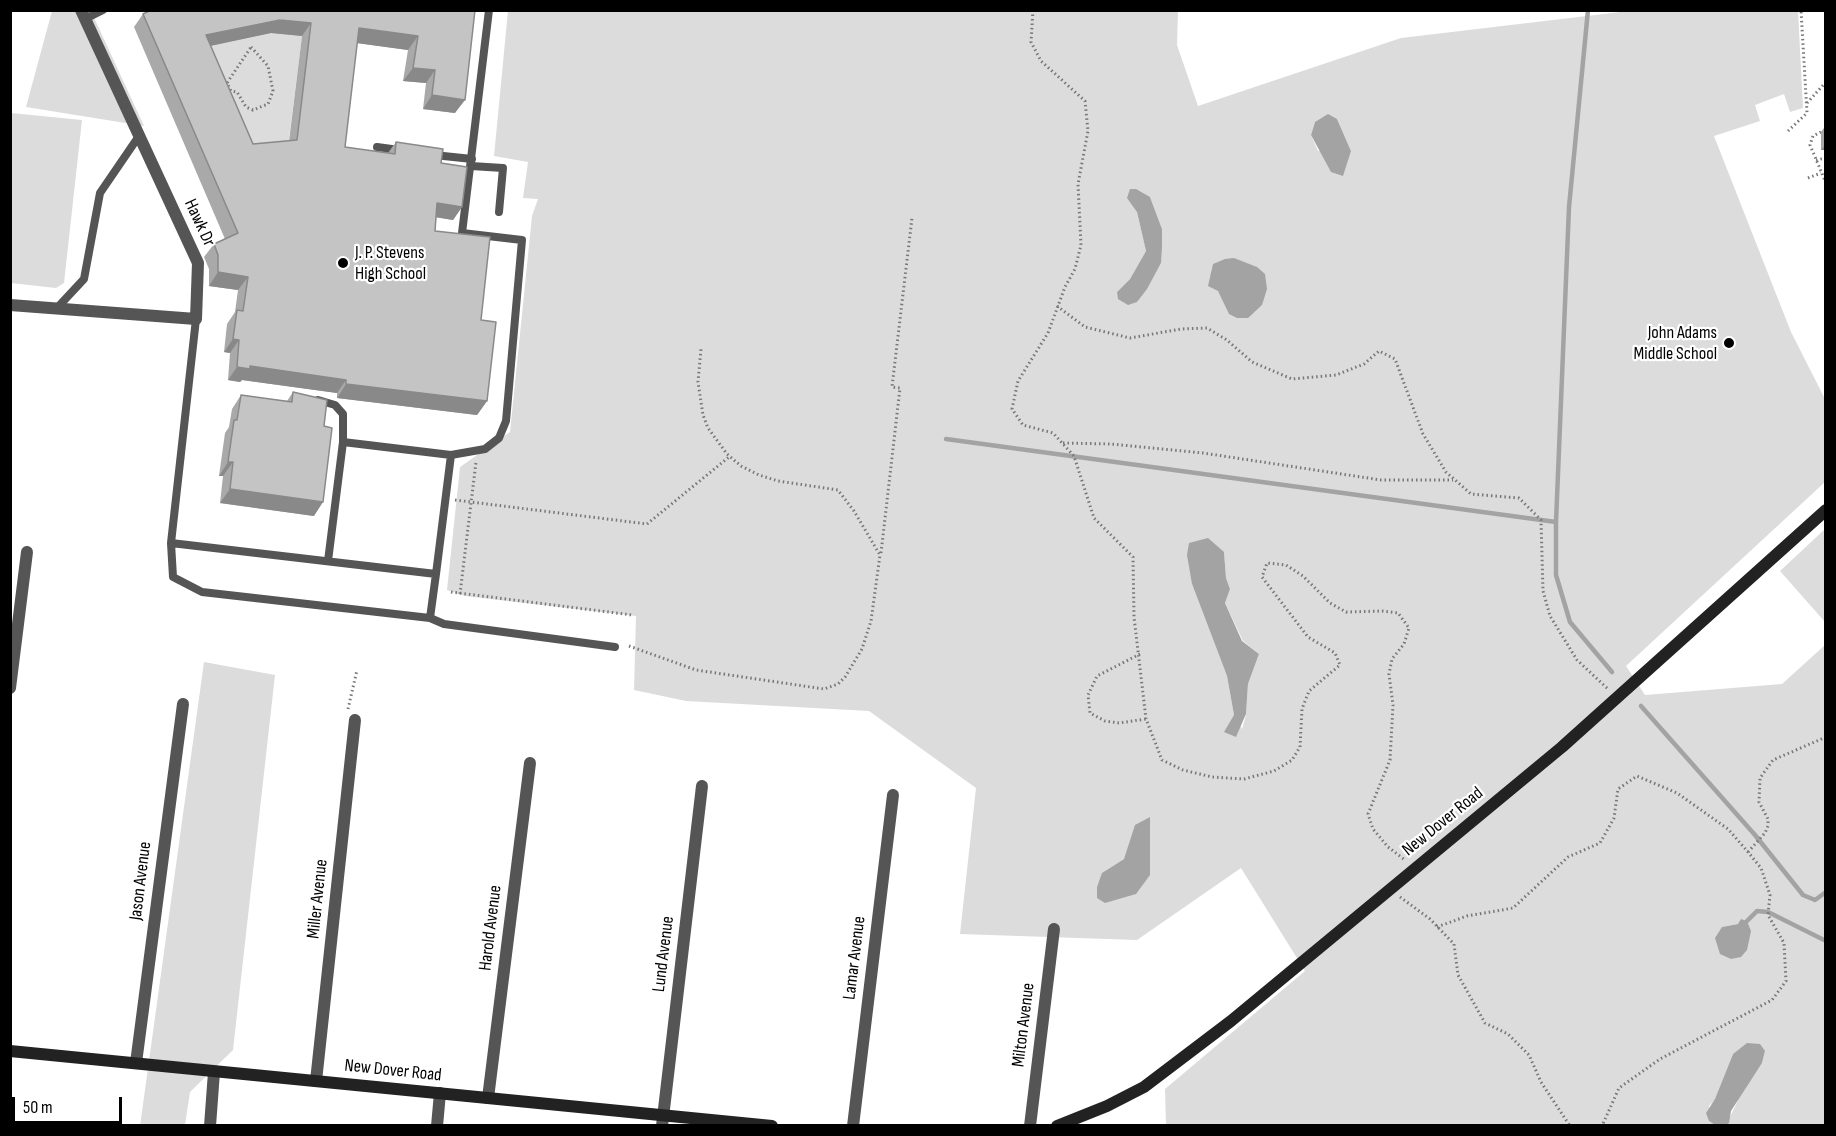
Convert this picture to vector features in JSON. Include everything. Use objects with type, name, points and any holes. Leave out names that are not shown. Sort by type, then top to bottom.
[{"type":"street","name":"Hawk Dr","points":[[83,15],[198,263],[196,320]]},
{"type":"street","points":[[10,305],[196,320]]},
{"type":"street","name":"New Dover Road","points":[[1057,1125],[1125,1097],[1165,1072],[1618,699],[1826,510]]},
{"type":"street","points":[[10,688],[27,552]]},
{"type":"street","name":"Jason Avenue","points":[[136,1064],[183,704]]},
{"type":"street","name":"Miller Avenue","points":[[316,1081],[350,720]]},
{"type":"street","name":"Harold Avenue","points":[[488,1098],[530,763]]},
{"type":"street","name":"Lund Avenue","points":[[663,1120],[702,786]]},
{"type":"street","name":"Lamar Avenue","points":[[853,1125],[893,795]]},
{"type":"street","name":"Milton Avenue","points":[[1030,1125],[1054,929]]},
{"type":"street","name":"New Dover Road","points":[[10,1051],[488,1098],[663,1120],[772,1125]]},
{"type":"street","points":[[210,1125],[214,1072]]},
{"type":"street","points":[[437,1125],[440,1093]]},
{"type":"lane","points":[[83,15],[104,10]]},
{"type":"lane","points":[[343,442],[451,455],[485,449],[499,438],[506,421],[522,240],[462,233],[489,10]]},
{"type":"lane","points":[[57,308],[84,279],[100,193],[139,136]]},
{"type":"lane","points":[[377,147],[412,152]]},
{"type":"lane","points":[[424,153],[503,168],[499,212]]},
{"type":"lane","points":[[196,320],[171,543],[173,577],[202,592],[430,618],[444,624],[615,647]]},
{"type":"lane","points":[[313,399],[335,405],[343,414],[343,442],[328,561]]},
{"type":"lane","points":[[430,618],[451,455]]},
{"type":"lane","points":[[171,543],[436,574]]},
{"type":"path","points":[[1032,10],[1031,42],[1041,61],[1085,101],[1088,131],[1078,184],[1081,244],[1075,270],[1057,306],[1048,333],[1018,381],[1012,410],[1023,425],[1053,433],[1075,458],[1094,518],[1133,557],[1134,617],[1146,719],[1162,760],[1183,770],[1212,777],[1244,779],[1274,771],[1292,760],[1300,747],[1302,709],[1309,691],[1340,665],[1335,653],[1308,637],[1262,577],[1267,563],[1286,565],[1303,576],[1330,603],[1346,612],[1398,613],[1409,628],[1404,644],[1392,659],[1389,674],[1393,705],[1390,760],[1368,814],[1373,830],[1388,847],[1415,868]]},
{"type":"path","points":[[1788,131],[1807,113],[1802,10]]},
{"type":"path","points":[[251,47],[268,66],[273,91],[268,104],[253,110],[246,106],[237,92],[231,91],[227,83],[251,47]]},
{"type":"path","points":[[1807,103],[1826,82]]},
{"type":"path","points":[[1821,132],[1813,136],[1810,145],[1826,183]]},
{"type":"path","points":[[1816,160],[1826,158]]},
{"type":"path","points":[[1808,178],[1821,173]]},
{"type":"path","points":[[629,646],[696,670],[831,688],[845,677],[862,649],[871,621],[900,388],[892,387],[912,218]]},
{"type":"path","points":[[1057,306],[1085,327],[1130,338],[1181,329],[1207,328],[1227,340],[1252,362],[1292,379],[1336,375],[1364,364],[1379,351],[1395,359],[1423,434],[1446,472],[1471,494],[1519,498],[1541,520],[1543,591],[1550,616],[1576,660],[1618,699]]},
{"type":"path","points":[[701,349],[698,382],[703,415],[708,428],[729,456],[741,466],[778,481],[838,490],[880,555]]},
{"type":"path","points":[[1062,443],[1111,444],[1203,453],[1381,480],[1455,480]]},
{"type":"path","points":[[455,500],[647,524],[729,456]]},
{"type":"path","points":[[460,594],[476,460]]},
{"type":"path","points":[[451,592],[632,615]]},
{"type":"path","points":[[1140,654],[1097,676],[1088,695],[1090,713],[1105,721],[1119,723],[1146,719]]},
{"type":"path","points":[[350,720],[357,670]]},
{"type":"path","points":[[1748,852],[1765,833],[1768,819],[1759,802],[1760,778],[1773,760],[1826,737]]},
{"type":"path","points":[[1437,927],[1467,916],[1513,908],[1568,857],[1600,843],[1614,818],[1618,789],[1636,776],[1677,793],[1728,829],[1748,852],[1761,868],[1770,895],[1768,915],[1784,943],[1786,981],[1772,1000],[1660,1059],[1619,1088],[1602,1125]]},
{"type":"path","points":[[1390,889],[1437,927],[1454,944],[1458,975],[1485,1023],[1508,1034],[1529,1055],[1541,1082],[1570,1125]]},
{"type":"shaded area","points":[[52,11],[91,11],[144,126],[26,107]]},
{"type":"shaded area","points":[[508,11],[1178,11],[1177,45],[1198,106],[1401,38],[1629,11],[1798,11],[1803,108],[1790,112],[1784,94],[1755,105],[1760,121],[1714,136],[1791,332],[1825,399],[1825,482],[1626,666],[1645,695],[1782,684],[1825,645],[1825,1125],[1726,1125],[1743,1090],[1762,1063],[1765,1051],[1733,1054],[1715,1100],[1709,1106],[1709,1121],[1715,1125],[1166,1125],[1165,1089],[1305,971],[1241,868],[1137,940],[960,934],[976,788],[869,711],[686,701],[634,690],[636,616],[465,596],[447,590],[460,467],[510,432],[532,216],[538,199],[523,198],[528,162],[494,156]],"holes":[[[1337,119],[1351,151],[1318,151],[1311,135],[1315,122]],[[1150,197],[1162,229],[1161,263],[1137,302],[1117,292],[1130,279],[1146,251],[1137,212]],[[1224,552],[1226,578],[1230,589],[1225,603],[1243,641],[1259,654],[1248,684],[1246,715],[1242,729],[1234,715],[1227,676],[1192,584]],[[1149,817],[1149,846],[1102,873],[1124,859]],[[1738,924],[1741,957],[1722,927]]]},
{"type":"shaded area","points":[[271,33],[302,36],[287,154],[244,157],[196,49]]},
{"type":"shaded area","points":[[11,113],[82,120],[64,283],[56,288],[11,283]]},
{"type":"shaded area","points":[[1328,114],[1337,119],[1351,151],[1343,176],[1331,172],[1311,135],[1315,122]]},
{"type":"shaded area","points":[[1130,189],[1136,189],[1150,197],[1162,229],[1162,248],[1161,263],[1147,289],[1137,302],[1128,305],[1118,299],[1117,292],[1130,279],[1146,251],[1137,212],[1127,198]]},
{"type":"shaded area","points":[[1234,258],[1257,267],[1265,274],[1267,289],[1262,305],[1248,318],[1237,318],[1229,314],[1218,291],[1208,286],[1213,264]]},
{"type":"shaded area","points":[[1825,529],[1825,622],[1780,571]]},
{"type":"shaded area","points":[[1208,538],[1224,552],[1226,578],[1230,589],[1225,603],[1242,641],[1259,654],[1248,684],[1246,714],[1236,737],[1224,732],[1234,715],[1227,676],[1192,584],[1187,555],[1189,543]]},
{"type":"shaded area","points":[[204,662],[275,675],[233,1050],[190,1092],[185,1125],[140,1126]]},
{"type":"shaded area","points":[[1150,817],[1150,875],[1136,894],[1105,903],[1097,898],[1097,887],[1102,873],[1124,859],[1135,825]]},
{"type":"shaded area","points":[[1741,919],[1747,921],[1751,931],[1747,950],[1741,957],[1731,959],[1720,954],[1715,938],[1722,927],[1738,924]]},
{"type":"shaded area","points":[[1747,1043],[1760,1044],[1765,1051],[1762,1063],[1731,1111],[1729,1123],[1715,1125],[1709,1121],[1706,1113],[1715,1099],[1733,1054]]},
{"type":"building","name":"J. P. Stevens High School","points":[[151,10],[475,10],[465,100],[432,95],[435,70],[413,68],[418,36],[359,28],[345,147],[395,154],[396,142],[443,149],[441,163],[467,167],[462,207],[437,203],[435,231],[490,237],[481,320],[496,322],[487,401],[346,384],[346,380],[250,366],[250,369],[237,367],[239,340],[233,339],[237,310],[243,311],[248,277],[218,272],[218,255],[214,244],[238,233],[143,14]],"holes":[[[280,20],[311,23],[297,140],[253,144],[206,35]]]},
{"type":"building","points":[[293,392],[327,400],[324,426],[332,428],[323,502],[230,489],[233,462],[228,462],[234,420],[237,420],[241,395],[292,402]]},
{"type":"waterway","points":[[1588,10],[1569,207],[1556,522],[1556,575],[1570,622],[1612,672]]},
{"type":"waterway","points":[[946,439],[1556,522]]},
{"type":"waterway","points":[[1641,706],[1755,835],[1803,895],[1815,900],[1826,892]]},
{"type":"waterway","points":[[1747,921],[1757,911],[1768,912],[1826,941]]},
{"type":"place","name":"J. P. Stevens High School","points":[[343,263]]},
{"type":"place","name":"John Adams Middle School","points":[[1729,343]]}]
